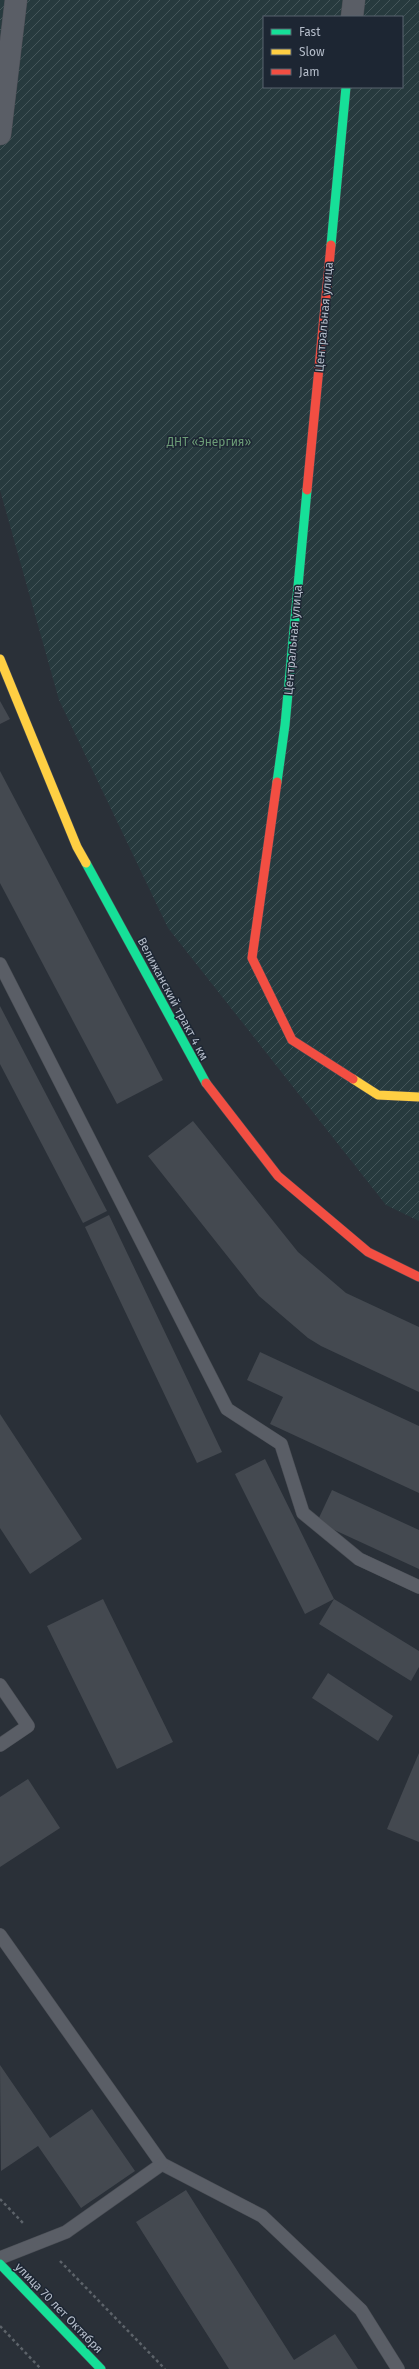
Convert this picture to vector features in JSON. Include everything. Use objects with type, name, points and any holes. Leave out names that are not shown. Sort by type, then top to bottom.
[{"type":"street","points":[[0,134],[16,0]]},
{"type":"street","points":[[352,16],[354,0]]},
{"type":"street","name":"Центральная улица","points":[[346,88],[285,725],[252,958],[292,1040],[378,1095],[419,1097]]},
{"type":"street","name":"Велижанский тракт 4 км","points":[[0,660],[77,847],[210,1091],[278,1176],[368,1252],[419,1277]]},
{"type":"street","name":"улица 70 лет Октября","points":[[0,2264],[101,2369]]},
{"type":"lane","points":[[0,964],[227,1409],[281,1444],[303,1513],[360,1559],[419,1587]]},
{"type":"lane","points":[[0,1685],[28,1726],[0,1745]]},
{"type":"lane","points":[[0,1935],[162,2164],[262,2216],[361,2310],[398,2369]]},
{"type":"lane","points":[[0,2258],[66,2232],[162,2164]]},
{"type":"path","points":[[0,2199],[165,2369]]},
{"type":"path","points":[[0,2326],[41,2369]]},
{"type":"green space","name":"ДНТ «Энергия»","points":[[0,0],[419,0],[419,1221],[386,1205],[168,928],[59,700],[0,490]]},
{"type":"building","points":[[0,701],[10,719],[0,724]]},
{"type":"building","points":[[0,771],[163,1080],[117,1104],[0,883]]},
{"type":"building","points":[[0,1006],[107,1211],[83,1223],[0,1064]]},
{"type":"building","points":[[193,1121],[298,1252],[346,1293],[419,1327],[419,1392],[321,1346],[308,1338],[259,1296],[148,1156]]},
{"type":"building","points":[[109,1215],[222,1452],[197,1463],[85,1227]]},
{"type":"building","points":[[260,1352],[419,1426],[419,1493],[270,1424],[283,1397],[247,1380]]},
{"type":"building","points":[[0,1414],[82,1539],[30,1574],[0,1528]]},
{"type":"building","points":[[265,1459],[334,1599],[305,1614],[235,1474]]},
{"type":"building","points":[[332,1490],[419,1530],[419,1569],[317,1522]]},
{"type":"building","points":[[103,1599],[173,1742],[117,1769],[47,1626]]},
{"type":"building","points":[[334,1599],[419,1651],[419,1667],[411,1681],[319,1624]]},
{"type":"building","points":[[328,1673],[393,1716],[378,1741],[312,1698]]},
{"type":"building","points":[[419,1753],[419,1842],[387,1829]]},
{"type":"building","points":[[28,1779],[60,1828],[0,1867],[0,1797]]},
{"type":"building","points":[[0,2065],[50,2138],[92,2109],[135,2171],[81,2208],[38,2146],[1,2171]]},
{"type":"building","points":[[186,2190],[294,2360],[335,2334],[358,2369],[229,2369],[136,2222]]},
{"type":"traffic: fast","points":[[331,245],[346,88]]},
{"type":"traffic: fast","points":[[277,782],[285,725],[307,490]]},
{"type":"traffic: fast","points":[[86,863],[206,1083]]},
{"type":"traffic: fast","points":[[0,2264],[101,2369]]},
{"type":"traffic: slow","points":[[0,659],[77,847],[86,863]]},
{"type":"traffic: slow","points":[[353,1079],[378,1095],[419,1097]]},
{"type":"traffic: jam","points":[[307,490],[331,245]]},
{"type":"traffic: jam","points":[[277,782],[252,958],[292,1040],[353,1079]]},
{"type":"traffic: jam","points":[[206,1083],[278,1176],[368,1252],[419,1277]]}]
